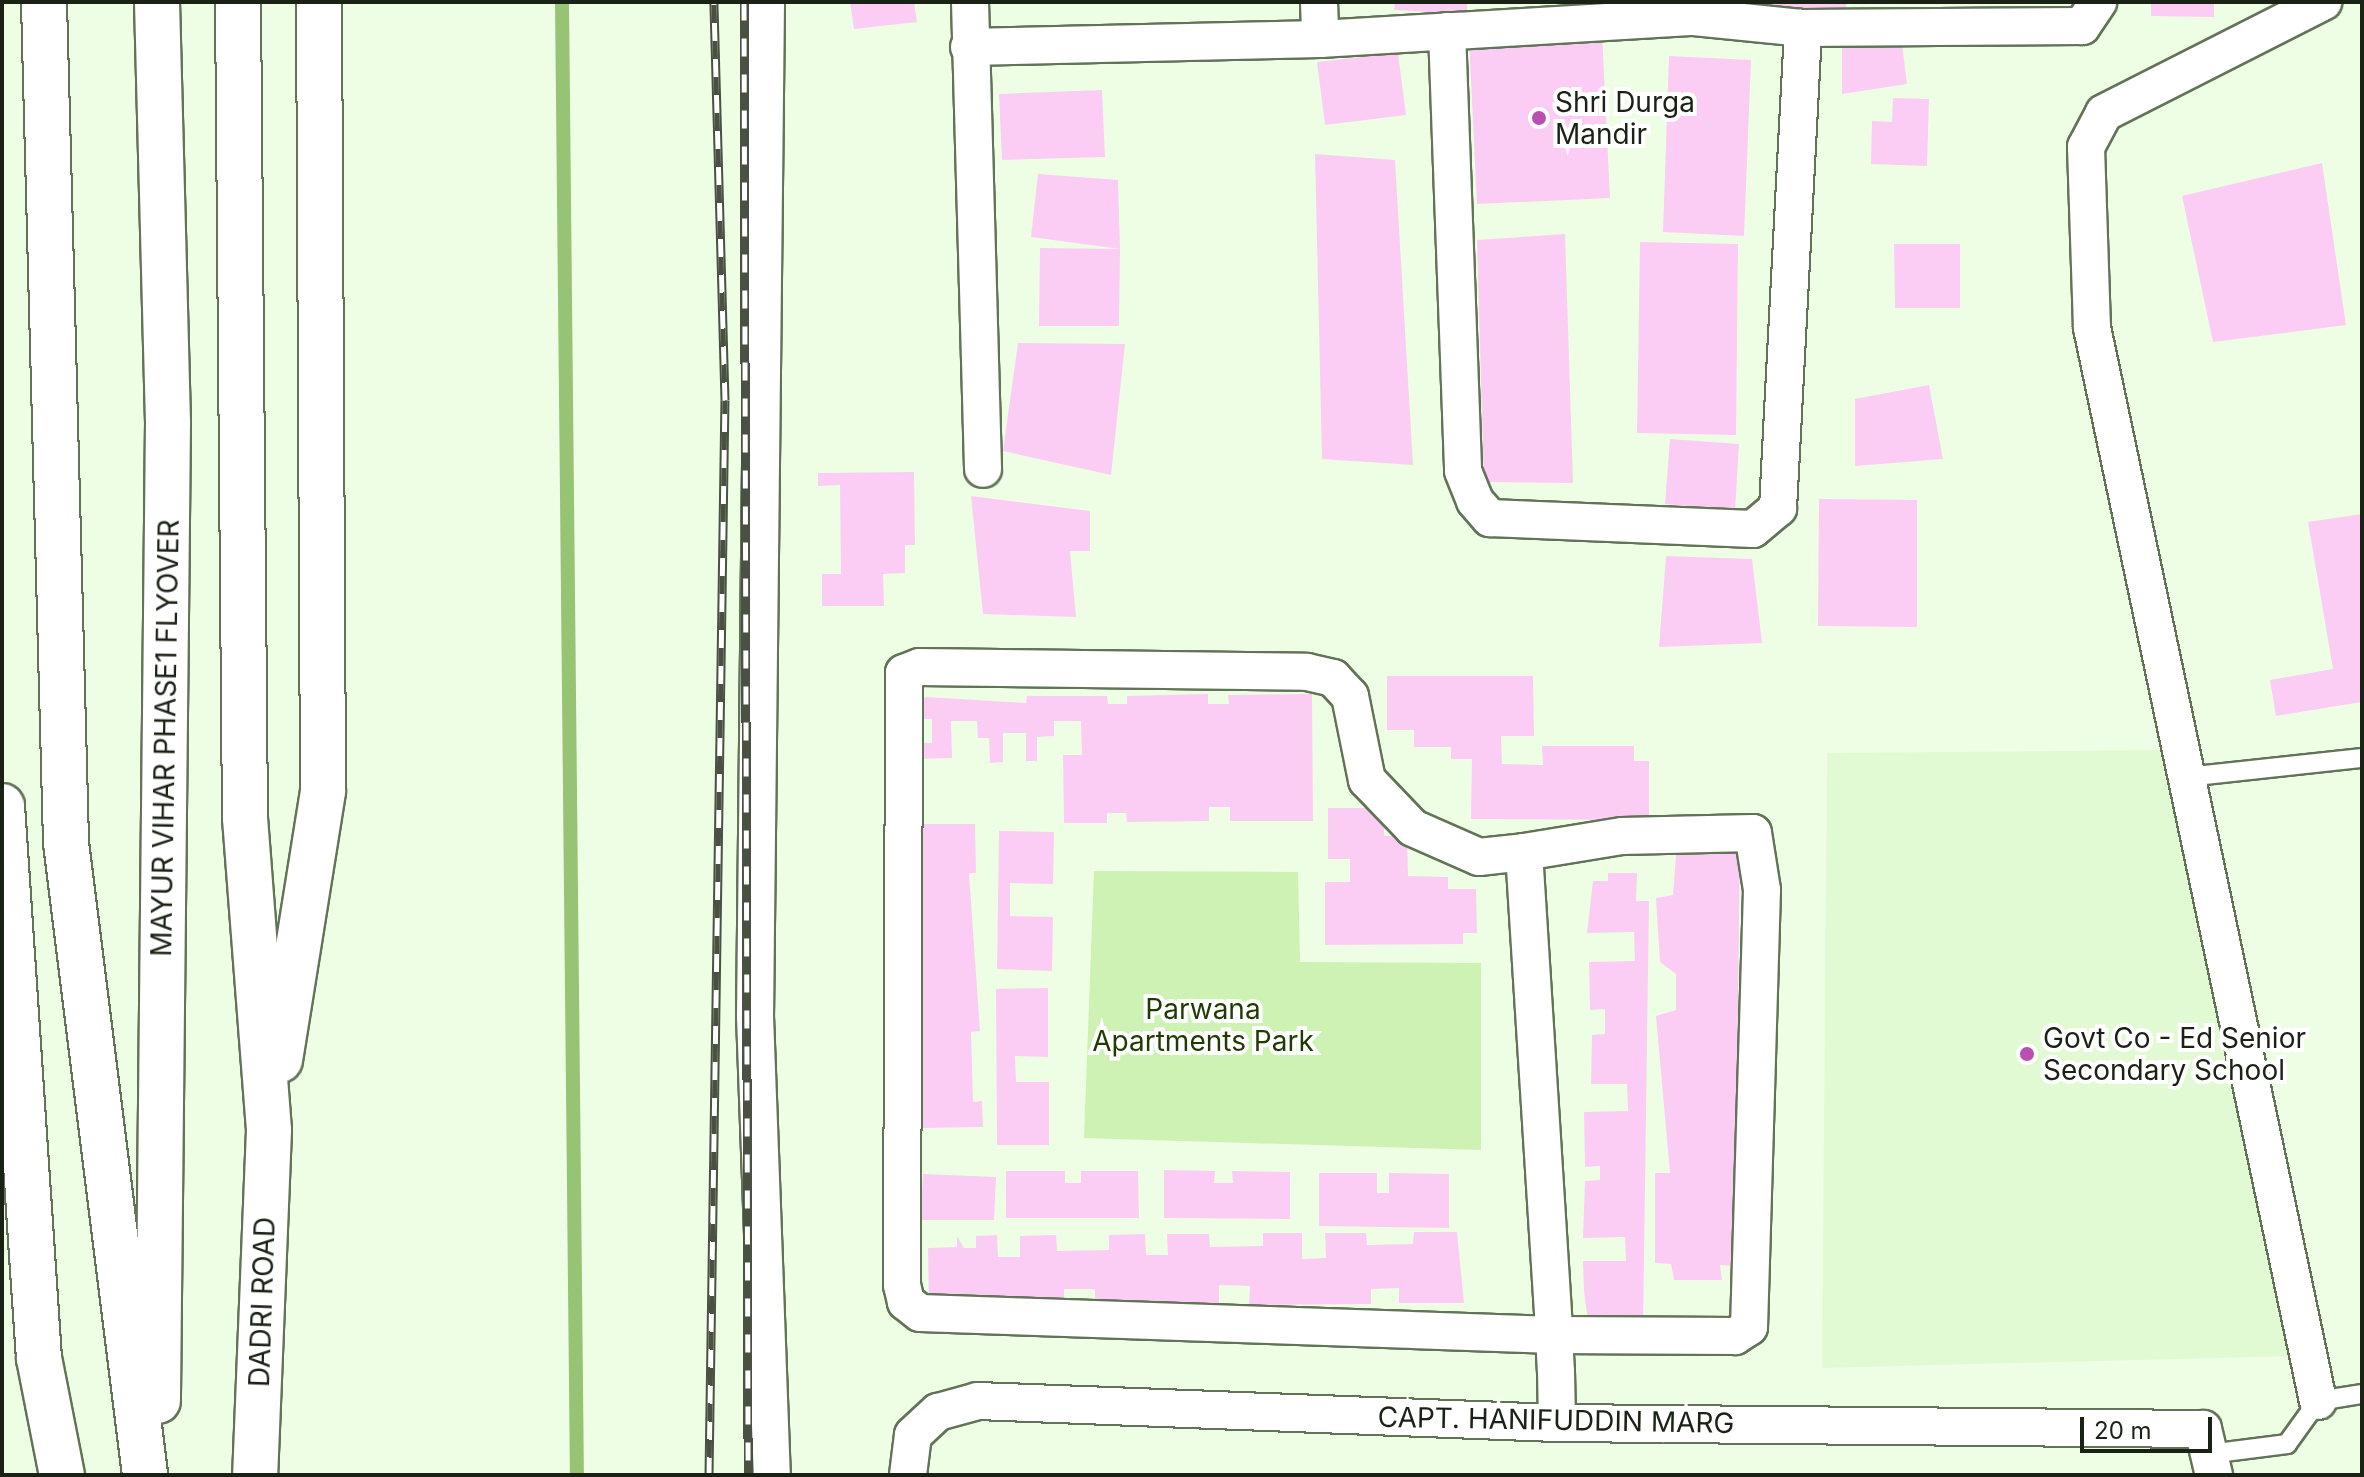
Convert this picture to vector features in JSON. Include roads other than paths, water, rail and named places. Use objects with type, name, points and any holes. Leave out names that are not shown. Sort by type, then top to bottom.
[{"type":"main road","points":[[44,2],[66,843],[145,1475]]},
{"type":"main road","name":"MAYUR VIHAR PHASE1 FLYOVER","points":[[157,2],[168,423],[157,1475]]},
{"type":"main road","points":[[238,2],[245,818],[269,1130]]},
{"type":"main road","points":[[269,1130],[323,791],[319,2]]},
{"type":"main road","points":[[2,806],[39,1358],[62,1475]]},
{"type":"main road","name":"DADRI ROAD","points":[[255,1475],[269,1130]]},
{"type":"street","points":[[766,2],[755,1016],[772,1475]]},
{"type":"street","points":[[970,2],[983,469]]},
{"type":"street","points":[[1319,2],[1320,39]]},
{"type":"street","points":[[969,47],[1320,39],[1695,9],[1803,28],[2082,26],[2098,2]]},
{"type":"street","points":[[2318,1401],[2092,328],[2086,147],[2104,113],[2323,2]]},
{"type":"street","points":[[1447,31],[1463,471],[1475,501],[1490,518],[1753,529],[1778,508],[1803,28]]},
{"type":"street","points":[[966,668],[1333,678],[1359,718],[1367,780],[1413,828],[1479,857],[1524,852],[1622,836],[1753,833],[1762,890],[1749,1327],[1735,1336],[1554,1335],[920,1313],[906,1302],[902,1285],[904,673],[966,668]]},
{"type":"street","points":[[1524,852],[1557,1423]]},
{"type":"street","name":"CAPT. HANIFUDDIN MARG","points":[[908,1475],[913,1435],[938,1412],[978,1401],[1557,1423],[2203,1429],[2212,1465]]},
{"type":"lane","points":[[2186,777],[2362,758]]},
{"type":"lane","points":[[2212,1465],[2287,1444],[2318,1401],[2362,1394]]},
{"type":"waterway","points":[[562,2],[577,1475]]},
{"type":"railway","points":[[709,1475],[725,400],[714,2]]},
{"type":"railway","points":[[744,2],[748,1475]]},
{"type":"place","name":"Shri Durga Mandir","points":[[1539,118]]},
{"type":"place","name":"Govt Co - Ed Senior Secondary School","points":[[2027,1054]]},
{"type":"park label","name":"Parwana Apartments Park","points":[[1203,1025]]}]
